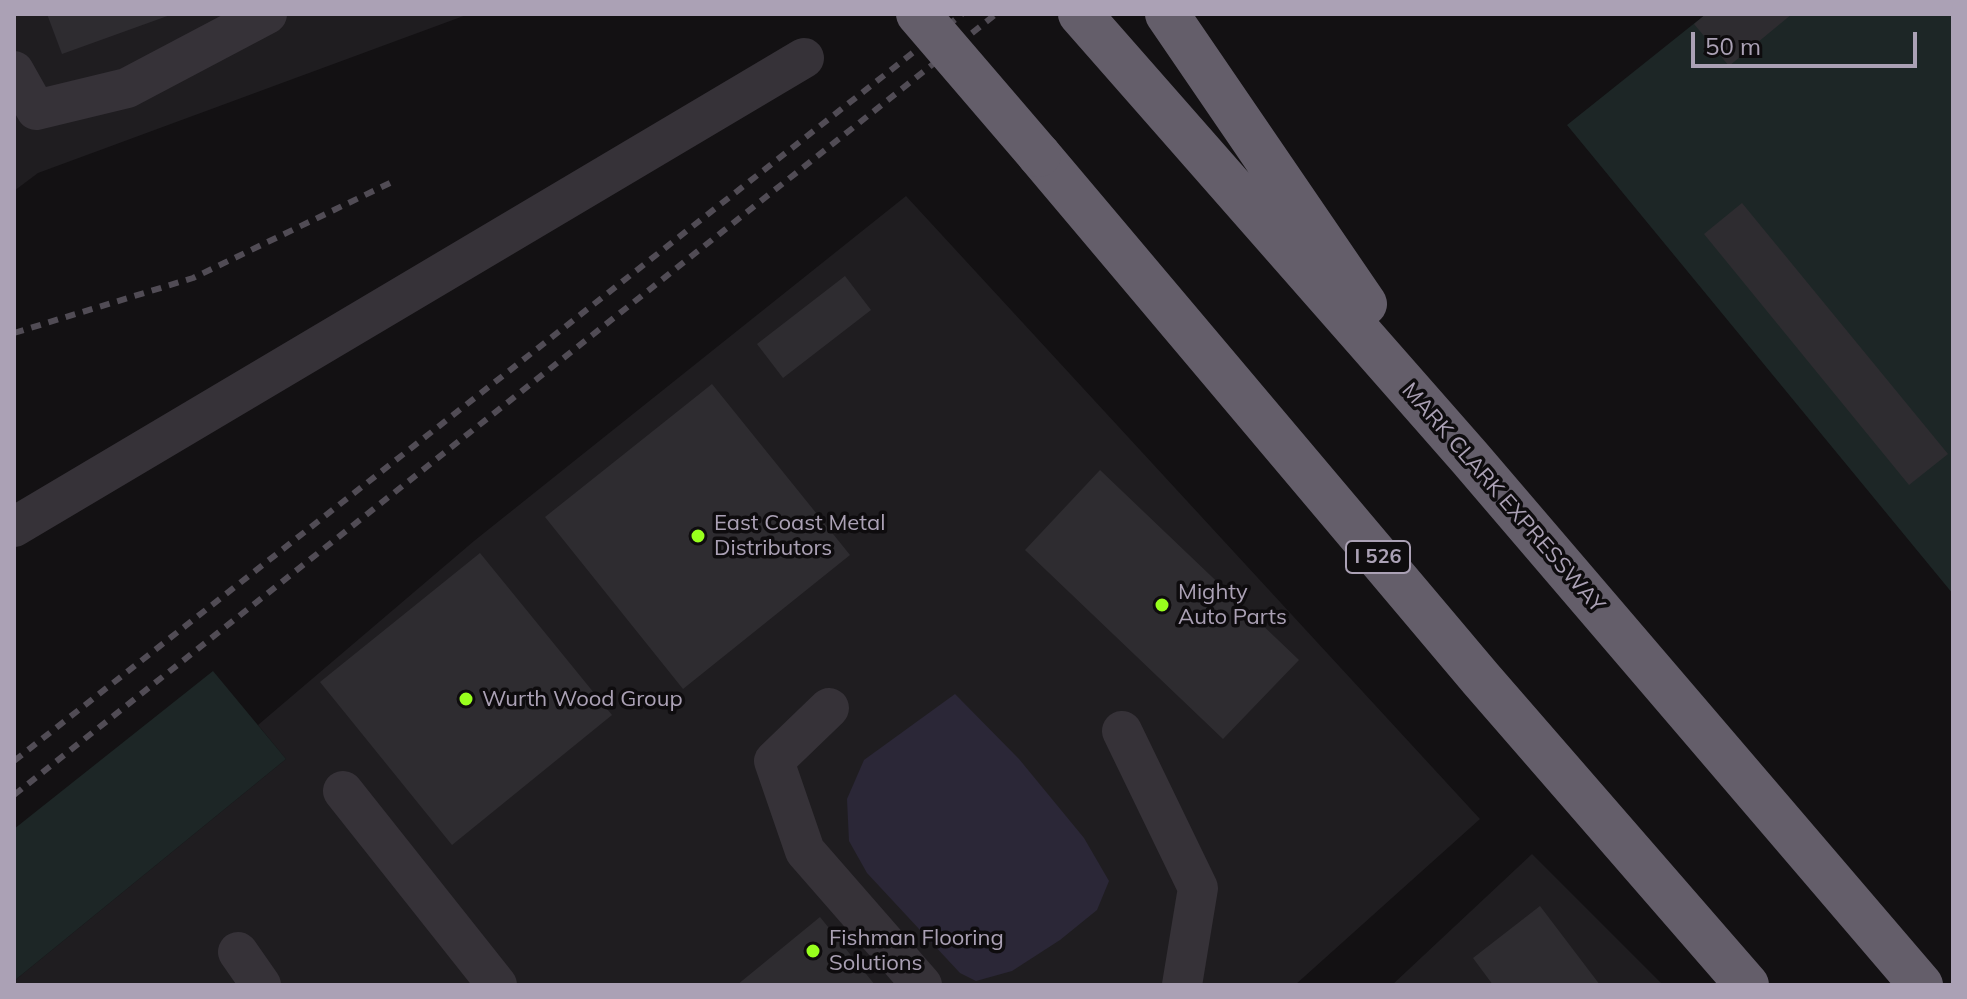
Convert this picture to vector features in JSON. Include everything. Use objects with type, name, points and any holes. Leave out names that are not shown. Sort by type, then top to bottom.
[{"type":"highway","name":"I 526","points":[[918,14],[1481,679],[1737,975]]},
{"type":"highway","name":"MARK CLARK EXPRESSWAY","points":[[1080,14],[1470,458],[1921,985]]},
{"type":"highway","points":[[1169,18],[1470,458]]},
{"type":"lane","points":[[14,71],[36,110],[127,88],[267,14]]},
{"type":"lane","points":[[14,527],[804,58]]},
{"type":"lane","points":[[829,708],[774,761],[779,776],[805,851],[922,985]]},
{"type":"lane","points":[[1122,731],[1198,888],[1182,985]]},
{"type":"lane","points":[[343,791],[497,985]]},
{"type":"lane","points":[[238,952],[261,985]]},
{"type":"shaded area","points":[[14,14],[469,14],[38,173],[14,191]]},
{"type":"shaded area","points":[[1706,14],[1953,14],[1953,594],[1567,125]]},
{"type":"shaded area","points":[[906,196],[1480,819],[1295,985],[14,985],[14,981],[286,759],[258,725],[474,541]]},
{"type":"shaded area","points":[[213,671],[286,759],[14,981],[14,829]]},
{"type":"shaded area","points":[[955,694],[1019,759],[1084,838],[1109,881],[1097,910],[1060,940],[1012,971],[976,981],[960,973],[867,873],[849,841],[847,799],[864,760]]},
{"type":"shaded area","points":[[1532,854],[1663,985],[1392,985]]},
{"type":"building","points":[[47,14],[173,14],[62,54]]},
{"type":"building","points":[[1706,14],[1792,14],[1729,66],[1694,24]]},
{"type":"building","points":[[1742,203],[1948,454],[1909,485],[1704,234]]},
{"type":"building","points":[[845,276],[871,310],[783,378],[757,344]]},
{"type":"building","name":"East Coast Metal Distributors","points":[[712,384],[850,555],[683,689],[545,517]]},
{"type":"building","name":"Mighty Auto Parts","points":[[1100,470],[1299,660],[1223,739],[1025,550]]},
{"type":"building","name":"Wurth Wood Group","points":[[480,553],[612,715],[452,845],[320,682]]},
{"type":"building","points":[[1540,906],[1600,985],[1493,985],[1473,958]]},
{"type":"building","name":"Fishman Flooring Solutions","points":[[820,917],[875,985],[737,985]]},
{"type":"railway","points":[[14,761],[962,14]]},
{"type":"railway","points":[[14,795],[996,14]]},
{"type":"railway","points":[[14,333],[193,278],[392,182]]},
{"type":"place","name":"East Coast Metal Distributors","points":[[698,536]]},
{"type":"place","name":"Mighty Auto Parts","points":[[1162,605]]},
{"type":"place","name":"Wurth Wood Group","points":[[466,699]]},
{"type":"place","name":"Fishman Flooring Solutions","points":[[813,951]]}]
